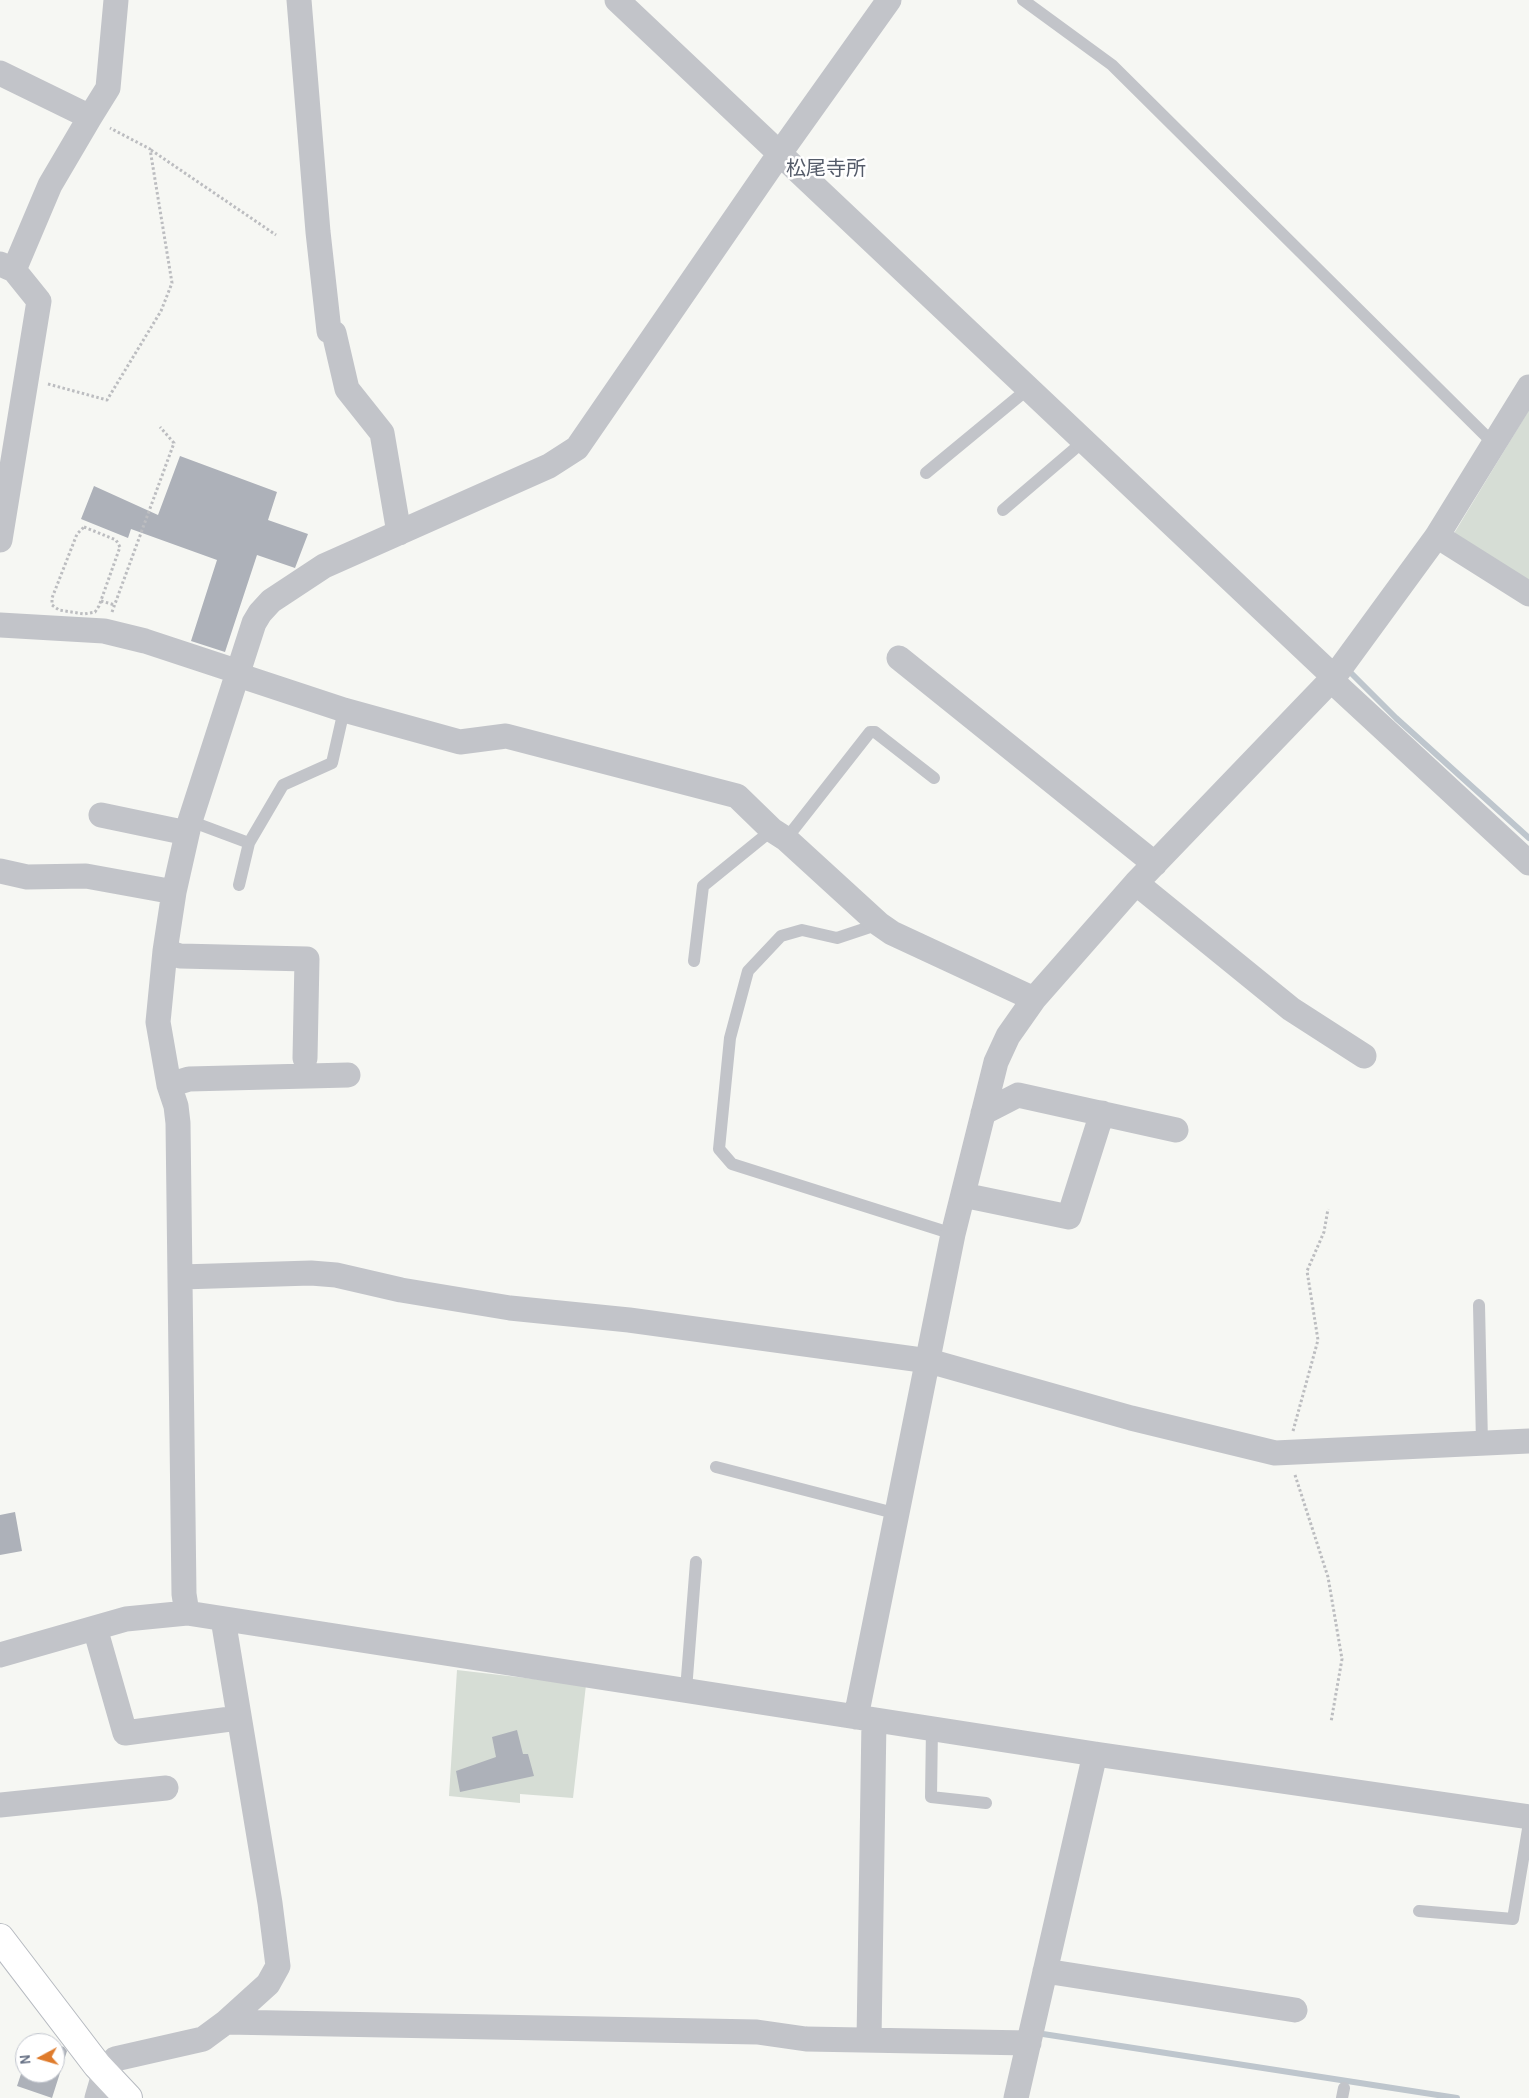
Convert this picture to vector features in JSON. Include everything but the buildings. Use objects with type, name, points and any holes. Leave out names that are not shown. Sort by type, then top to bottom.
[{"type":"main road","points":[[0,1938],[56,2014],[101,2086],[128,2098]]},
{"type":"street","points":[[0,540],[39,301],[7,267],[50,185],[108,88],[116,0]]},
{"type":"street","points":[[299,0],[318,232],[329,331],[334,333],[347,389],[382,433],[399,532]]},
{"type":"street","points":[[617,0],[1085,440],[1529,863]]},
{"type":"street","points":[[187,1613],[184,1594],[178,1123],[158,1022],[165,951],[174,892],[189,827],[254,623],[260,613],[272,601],[324,566],[549,466],[577,448],[780,153],[889,0]]},
{"type":"street","points":[[0,73],[90,117]]},
{"type":"street","points":[[869,2040],[865,1718],[898,1514],[954,1234],[996,1062],[1008,1036],[1034,999],[1136,883],[1333,678],[1437,536],[1529,387]]},
{"type":"street","points":[[1437,536],[1529,594]]},
{"type":"street","points":[[0,625],[104,631],[144,641],[344,710],[460,742],[506,736],[736,796],[879,924],[892,933],[1034,999]]},
{"type":"street","points":[[899,658],[1154,864]]},
{"type":"street","points":[[101,815],[189,827]]},
{"type":"street","points":[[0,871],[27,877],[86,876],[174,892]]},
{"type":"street","points":[[1136,883],[1291,1009],[1364,1056]]},
{"type":"street","points":[[165,951],[180,956],[307,959],[305,1058]]},
{"type":"street","points":[[169,1085],[189,1079],[348,1075]]},
{"type":"street","points":[[983,1113],[1018,1095],[1176,1130]]},
{"type":"street","points":[[963,1195],[1070,1217],[1102,1114]]},
{"type":"street","points":[[181,1277],[310,1273],[336,1275],[401,1290],[510,1308],[629,1320],[929,1361],[1131,1418],[1275,1452],[1529,1441]]},
{"type":"street","points":[[0,1655],[126,1620],[187,1613],[1095,1754],[1529,1817]]},
{"type":"street","points":[[101,2086],[115,2059],[203,2039],[226,2022],[268,1984],[278,1966],[270,1903],[223,1618]]},
{"type":"street","points":[[95,1628],[125,1733],[238,1718]]},
{"type":"street","points":[[1016,2098],[1095,1754]]},
{"type":"street","points":[[0,1805],[166,1788]]},
{"type":"street","points":[[1045,1971],[1295,2010]]},
{"type":"street","points":[[226,2022],[757,2032],[806,2039],[1028,2042]]},
{"type":"lane","points":[[1022,0],[1112,65],[1494,444]]},
{"type":"lane","points":[[926,473],[1028,388]]},
{"type":"lane","points":[[1003,510],[1085,440]]},
{"type":"lane","points":[[239,885],[249,842],[282,785],[332,763],[344,710]]},
{"type":"lane","points":[[694,961],[703,886],[779,835],[870,732],[875,732],[934,778]]},
{"type":"lane","points":[[189,827],[249,842]]},
{"type":"lane","points":[[879,924],[838,938],[802,930],[781,936],[748,971],[730,1038],[719,1149],[732,1164],[954,1234]]},
{"type":"lane","points":[[1478,1305],[1482,1443]]},
{"type":"lane","points":[[716,1467],[898,1514]]},
{"type":"lane","points":[[686,1690],[696,1562]]},
{"type":"lane","points":[[932,1728],[930,1797],[986,1803]]},
{"type":"lane","points":[[1419,1911],[1513,1919],[1529,1822]]},
{"type":"path","points":[[90,117],[150,149],[276,235]]},
{"type":"path","points":[[26,378],[106,400],[161,311],[172,284],[150,149]]},
{"type":"path","points":[[104,631],[174,443],[160,427]]},
{"type":"path","points":[[84,527],[116,540],[120,547],[101,600],[95,612],[84,614],[59,610],[52,605],[52,598],[77,534],[84,527]]},
{"type":"path","points":[[101,600],[115,605]]},
{"type":"path","points":[[1328,1209],[1324,1232],[1307,1270],[1318,1340],[1288,1451],[1328,1577],[1342,1659],[1331,1722]]},
{"type":"shaded area","points":[[1529,410],[1529,582],[1453,535]]},
{"type":"shaded area","points":[[457,1670],[586,1685],[573,1798],[520,1794],[520,1803],[449,1796]]},
{"type":"waterway","points":[[1352,674],[1396,718],[1529,838]]},
{"type":"waterway","points":[[1043,2034],[1457,2098]]},
{"type":"district","name":"松尾寺所","points":[[826,169]]}]
